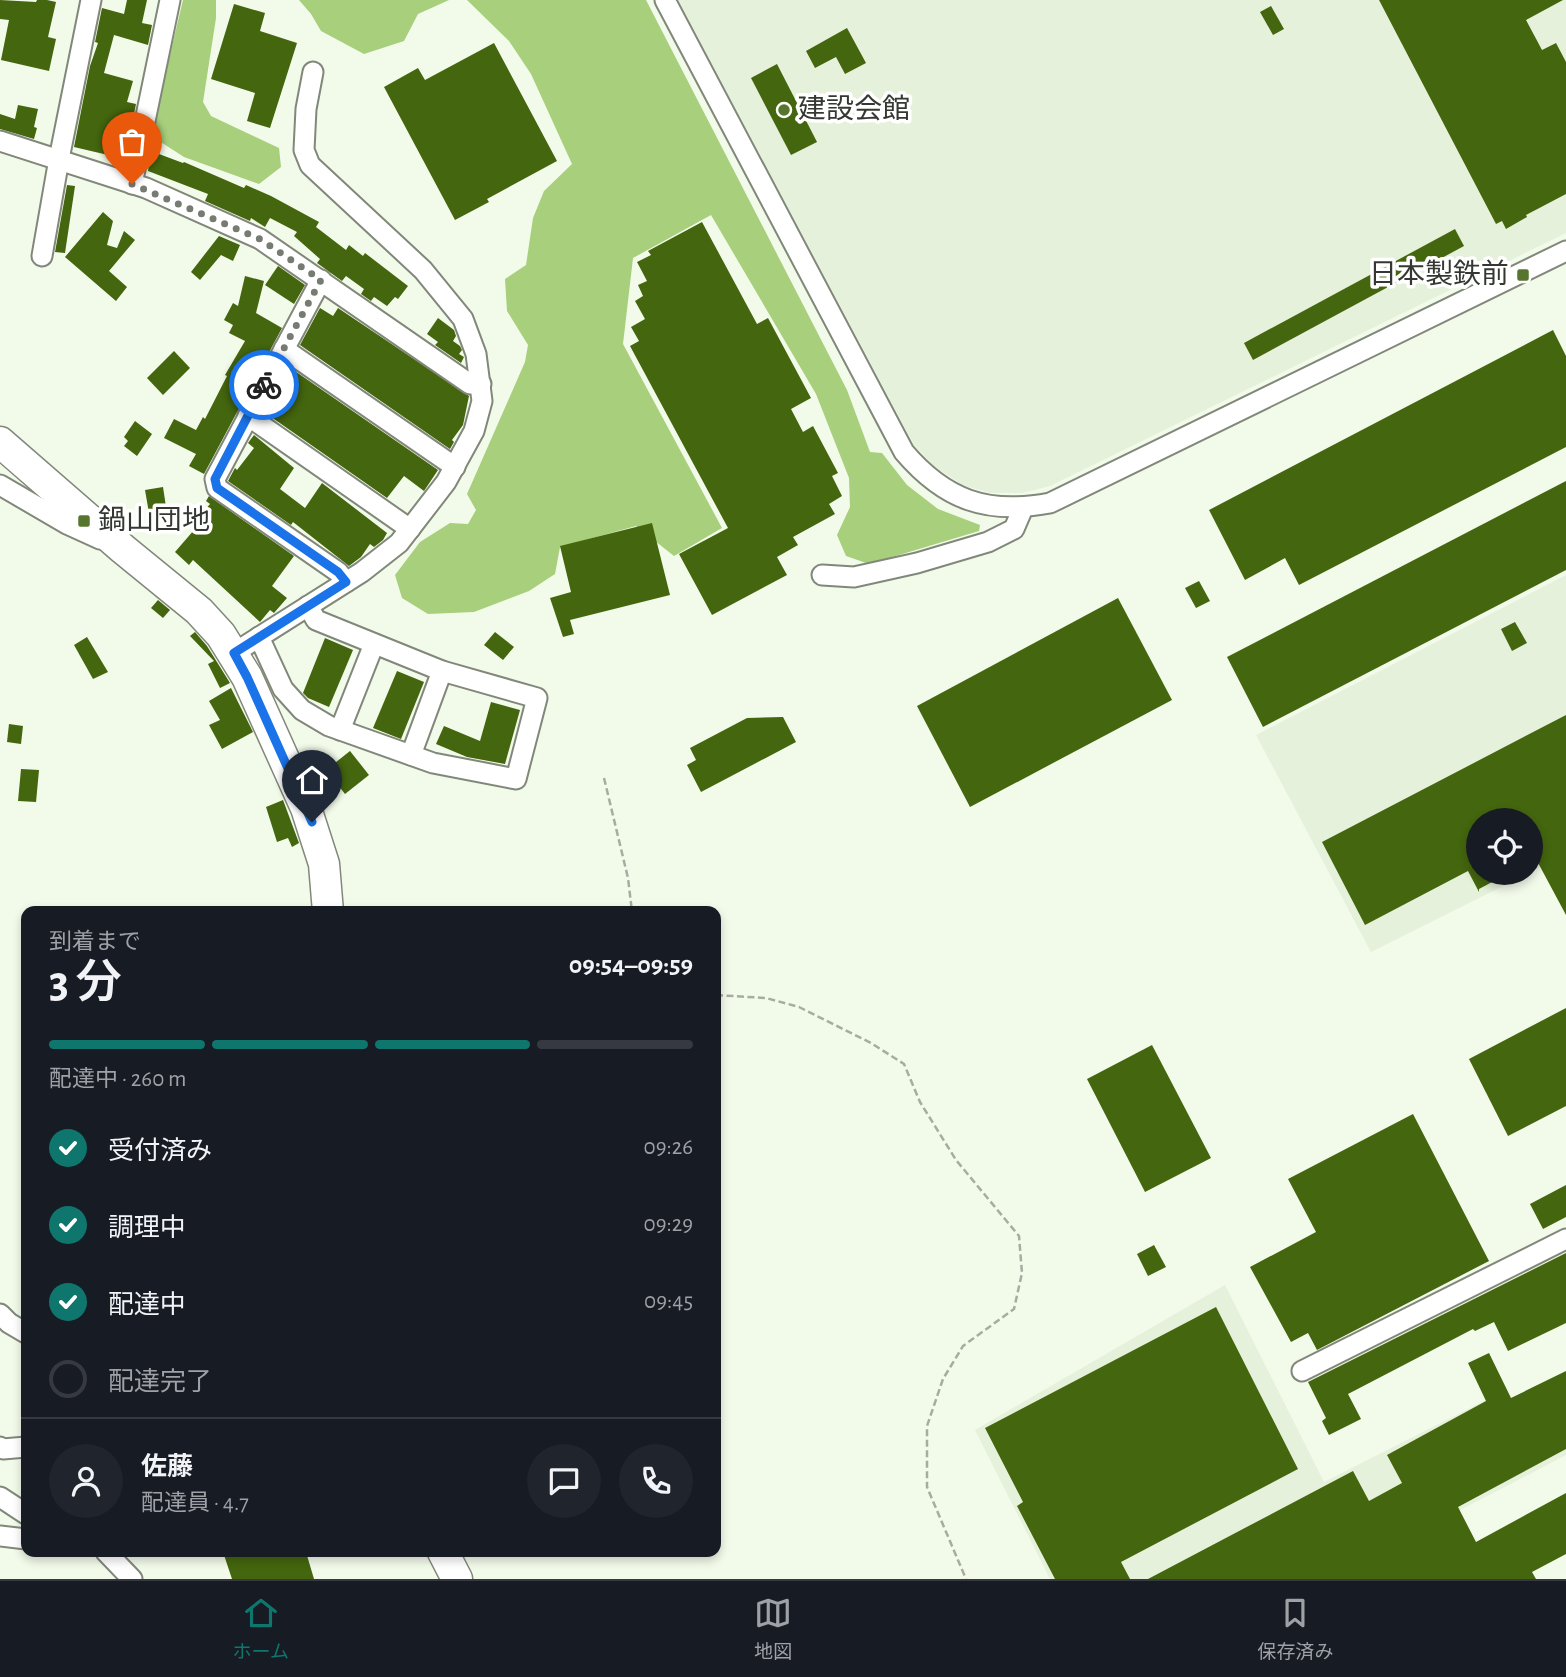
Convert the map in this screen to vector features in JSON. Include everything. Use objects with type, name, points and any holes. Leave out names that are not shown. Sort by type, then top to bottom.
[{"type":"highway","points":[[0,442],[199,611],[234,653],[306,808],[324,864],[328,906]]},
{"type":"highway","points":[[446,1557],[457,1579]]},
{"type":"street","points":[[71,99],[61,91],[78,0]]},
{"type":"street","points":[[42,256],[92,0]]},
{"type":"street","points":[[132,184],[170,0]]},
{"type":"street","points":[[665,0],[904,452],[922,473],[956,496],[993,508],[1023,508],[1049,503],[1566,251]]},
{"type":"street","points":[[234,653],[346,582],[399,543],[455,467],[474,431],[482,401],[476,354],[463,319],[423,270],[310,165],[304,150],[306,109],[313,72]]},
{"type":"street","points":[[0,141],[132,184],[260,239],[470,384],[481,384]]},
{"type":"street","points":[[321,280],[215,479],[217,488],[338,572],[346,582]]},
{"type":"street","points":[[284,349],[455,467]]},
{"type":"street","points":[[248,416],[410,529]]},
{"type":"street","points":[[0,485],[67,524],[123,549]]},
{"type":"street","points":[[822,575],[854,577],[917,563],[988,542],[1014,528],[1023,508]]},
{"type":"street","points":[[259,637],[283,689],[302,710],[340,730],[433,763],[516,779],[537,698],[442,671],[374,644],[316,620],[308,606]]},
{"type":"street","points":[[340,730],[374,644]]},
{"type":"street","points":[[411,755],[442,671]]},
{"type":"street","points":[[1302,1371],[1566,1239]]},
{"type":"street","points":[[0,1314],[9,1324],[21,1330]]},
{"type":"street","points":[[1,1449],[21,1447]]},
{"type":"street","points":[[0,1497],[21,1511]]},
{"type":"street","points":[[0,1536],[21,1538]]},
{"type":"street","points":[[111,1557],[132,1579]]},
{"type":"path","points":[[604,778],[628,878],[631,906]]},
{"type":"path","points":[[721,995],[766,998],[799,1007],[871,1043],[904,1064],[920,1102],[956,1160],[1019,1236],[1022,1273],[1014,1309],[963,1346],[943,1379],[927,1426],[927,1487],[967,1579]]},
{"type":"shaded area","points":[[678,0],[1566,0],[1566,233],[1050,486],[1022,493],[990,493],[963,485],[935,467],[914,445]]},
{"type":"shaded area","points":[[1566,575],[1566,854],[1543,866],[1543,808],[1466,808],[1466,885],[1505,885],[1371,952],[1256,735]]},
{"type":"shaded area","points":[[1225,1285],[1324,1482],[1484,1401],[1499,1430],[1566,1396],[1566,1455],[1328,1579],[1050,1579],[975,1430]]},
{"type":"green space","points":[[183,0],[216,0],[216,18],[203,102],[211,116],[279,148],[281,167],[259,184],[184,157],[156,139],[156,113]]},
{"type":"green space","points":[[299,0],[449,0],[418,14],[404,41],[364,54],[321,31]]},
{"type":"green space","points":[[467,0],[646,0],[847,390],[870,452],[882,453],[907,485],[938,509],[980,525],[979,531],[869,564],[846,556],[837,535],[850,507],[849,478],[816,394],[711,215],[633,258],[623,344],[722,528],[674,556],[636,526],[560,547],[555,574],[529,591],[474,612],[428,614],[402,598],[395,575],[420,542],[450,523],[468,524],[476,510],[467,494],[525,362],[528,345],[507,311],[505,279],[526,265],[533,218],[544,191],[572,164],[531,74],[509,41]]},
{"type":"building","points":[[0,0],[56,2],[48,37],[56,39],[49,71],[1,60],[9,20],[0,19]]},
{"type":"building","points":[[127,0],[147,0],[142,23],[152,25],[148,45],[114,35],[104,73],[133,81],[127,102],[136,104],[125,159],[74,147],[90,66],[98,43],[95,42],[102,8],[124,14]]},
{"type":"building","points":[[1379,0],[1563,0],[1526,20],[1542,50],[1556,43],[1566,62],[1566,194],[1506,229],[1502,221],[1496,224]]},
{"type":"building","points":[[234,4],[265,13],[260,31],[297,43],[270,128],[247,121],[255,93],[211,79]]},
{"type":"building","points":[[1271,6],[1284,29],[1273,35],[1260,12]]},
{"type":"building","points":[[847,28],[866,63],[845,74],[836,57],[815,68],[806,51]]},
{"type":"building","points":[[494,43],[557,161],[487,199],[489,202],[455,220],[384,87],[418,68],[425,80]]},
{"type":"building","name":"建設会館","points":[[777,64],[817,142],[791,155],[751,78]]},
{"type":"building","points":[[18,105],[38,109],[34,139],[0,129],[0,114],[15,119]]},
{"type":"building","points":[[151,151],[271,196],[319,222],[316,227],[346,250],[349,245],[363,256],[365,253],[408,286],[398,299],[395,297],[387,306],[374,297],[371,301],[361,294],[364,289],[346,276],[342,281],[317,263],[320,259],[294,236],[297,232],[270,218],[265,227],[251,218],[250,221],[205,201],[208,194],[148,171]]},
{"type":"building","points":[[67,185],[75,186],[65,253],[55,252]]},
{"type":"building","points":[[103,212],[113,221],[107,245],[117,248],[124,231],[135,240],[109,271],[127,287],[116,301],[65,257]]},
{"type":"building","points":[[702,222],[757,324],[768,318],[811,398],[791,409],[803,432],[813,426],[838,473],[832,476],[842,496],[829,504],[835,514],[793,537],[798,545],[777,557],[787,575],[712,615],[679,554],[728,528],[630,346],[639,341],[631,327],[645,319],[635,301],[643,296],[638,285],[647,281],[637,262],[651,255],[648,251]]},
{"type":"building","points":[[1455,229],[1464,246],[1253,360],[1244,343]]},
{"type":"building","points":[[219,236],[240,245],[233,261],[221,255],[200,280],[191,272]]},
{"type":"building","points":[[278,266],[305,285],[294,304],[265,285]]},
{"type":"building","points":[[245,276],[264,281],[256,313],[282,328],[204,474],[189,466],[196,454],[164,438],[174,419],[196,430],[203,417],[205,419],[227,376],[225,375],[245,341],[229,333],[233,325],[224,320],[233,303],[238,306]]},
{"type":"building","points":[[320,308],[333,316],[338,308],[469,396],[463,425],[452,440],[454,442],[450,449],[300,345]]},
{"type":"building","points":[[438,318],[454,330],[456,336],[453,341],[460,346],[462,350],[459,354],[464,357],[461,363],[435,345],[438,342],[427,334]]},
{"type":"building","points":[[1553,330],[1566,356],[1566,447],[1299,585],[1285,558],[1245,580],[1209,510]]},
{"type":"building","points":[[174,351],[190,368],[163,395],[147,378]]},
{"type":"building","points":[[289,367],[438,470],[424,491],[404,476],[387,498],[264,412]]},
{"type":"building","points":[[135,421],[152,434],[137,456],[124,446],[128,441],[124,437]]},
{"type":"building","points":[[254,435],[294,468],[280,489],[305,508],[322,483],[387,533],[383,540],[374,547],[370,544],[361,557],[349,566],[293,522],[291,525],[228,481],[235,468],[237,470],[254,448],[248,443]]},
{"type":"building","points":[[1566,481],[1566,570],[1263,727],[1227,657]]},
{"type":"building","points":[[163,487],[168,520],[157,527],[149,513],[145,490]]},
{"type":"building","points":[[209,496],[294,556],[272,586],[287,598],[274,613],[270,610],[260,622],[193,560],[189,565],[175,552],[194,530],[190,527],[210,504],[206,501]]},
{"type":"building","points":[[652,523],[670,595],[570,620],[574,634],[563,637],[550,598],[571,592],[560,546]]},
{"type":"building","points":[[1199,581],[1210,601],[1196,608],[1185,588]]},
{"type":"building","points":[[1118,598],[1172,700],[970,807],[917,706]]},
{"type":"building","points":[[158,600],[170,610],[163,618],[151,608]]},
{"type":"building","points":[[1515,622],[1527,643],[1512,651],[1501,629]]},
{"type":"building","points":[[195,632],[230,683],[220,688],[208,664],[214,661],[190,636]]},
{"type":"building","points":[[495,632],[514,647],[503,660],[484,645]]},
{"type":"building","points":[[87,637],[108,672],[93,679],[74,645]]},
{"type":"building","points":[[325,638],[353,650],[329,707],[303,693]]},
{"type":"building","points":[[397,671],[424,682],[401,739],[373,728]]},
{"type":"building","points":[[231,688],[253,732],[222,749],[209,725],[220,720],[209,701]]},
{"type":"building","points":[[491,702],[520,710],[505,764],[467,757],[436,744],[444,726],[480,741]]},
{"type":"building","points":[[1566,715],[1566,915],[1543,872],[1543,808],[1466,808],[1466,872],[1365,925],[1322,842]]},
{"type":"building","points":[[783,717],[796,742],[701,792],[687,765],[696,760],[690,748],[747,718]]},
{"type":"building","points":[[9,724],[23,726],[21,744],[7,742]]},
{"type":"building","points":[[350,751],[369,775],[345,794],[326,770]]},
{"type":"building","points":[[21,769],[39,770],[36,802],[18,801]]},
{"type":"building","points":[[283,800],[299,843],[292,847],[288,838],[277,842],[266,807]]},
{"type":"building","points":[[1566,1008],[1566,1106],[1508,1136],[1469,1059]]},
{"type":"building","points":[[1152,1045],[1211,1158],[1145,1192],[1087,1079]]},
{"type":"building","points":[[1413,1114],[1489,1261],[1317,1350],[1308,1333],[1291,1342],[1250,1267],[1316,1232],[1288,1179]]},
{"type":"building","points":[[1566,1185],[1566,1217],[1543,1229],[1530,1204]]},
{"type":"building","points":[[1154,1245],[1166,1267],[1148,1276],[1137,1254]]},
{"type":"building","points":[[1566,1253],[1566,1323],[1508,1351],[1494,1322],[1475,1331],[1473,1329],[1348,1394],[1361,1419],[1329,1435],[1322,1421],[1326,1418],[1308,1382]]},
{"type":"building","points":[[1216,1307],[1298,1469],[1121,1562],[1130,1579],[1055,1579],[1017,1506],[1023,1502],[985,1428]]},
{"type":"building","points":[[1489,1353],[1511,1398],[1566,1371],[1566,1449],[1458,1507],[1476,1542],[1566,1493],[1566,1554],[1532,1572],[1536,1579],[1148,1579],[1353,1471],[1369,1501],[1402,1483],[1387,1455],[1486,1401],[1468,1363]]},
{"type":"building","points":[[225,1557],[307,1557],[314,1579],[232,1579]]},
{"type":"way so far","points":[[132,184],[260,239],[321,280],[264,385]]},
{"type":"place","name":"建設会館","points":[[784,110]]},
{"type":"place","name":"日本製鉄前","points":[[1523,275]]},
{"type":"place","name":"鍋山団地","points":[[84,521]]},
{"type":"route","points":[[264,385],[215,479],[217,488],[338,572],[346,582],[234,653],[312,822]]}]
